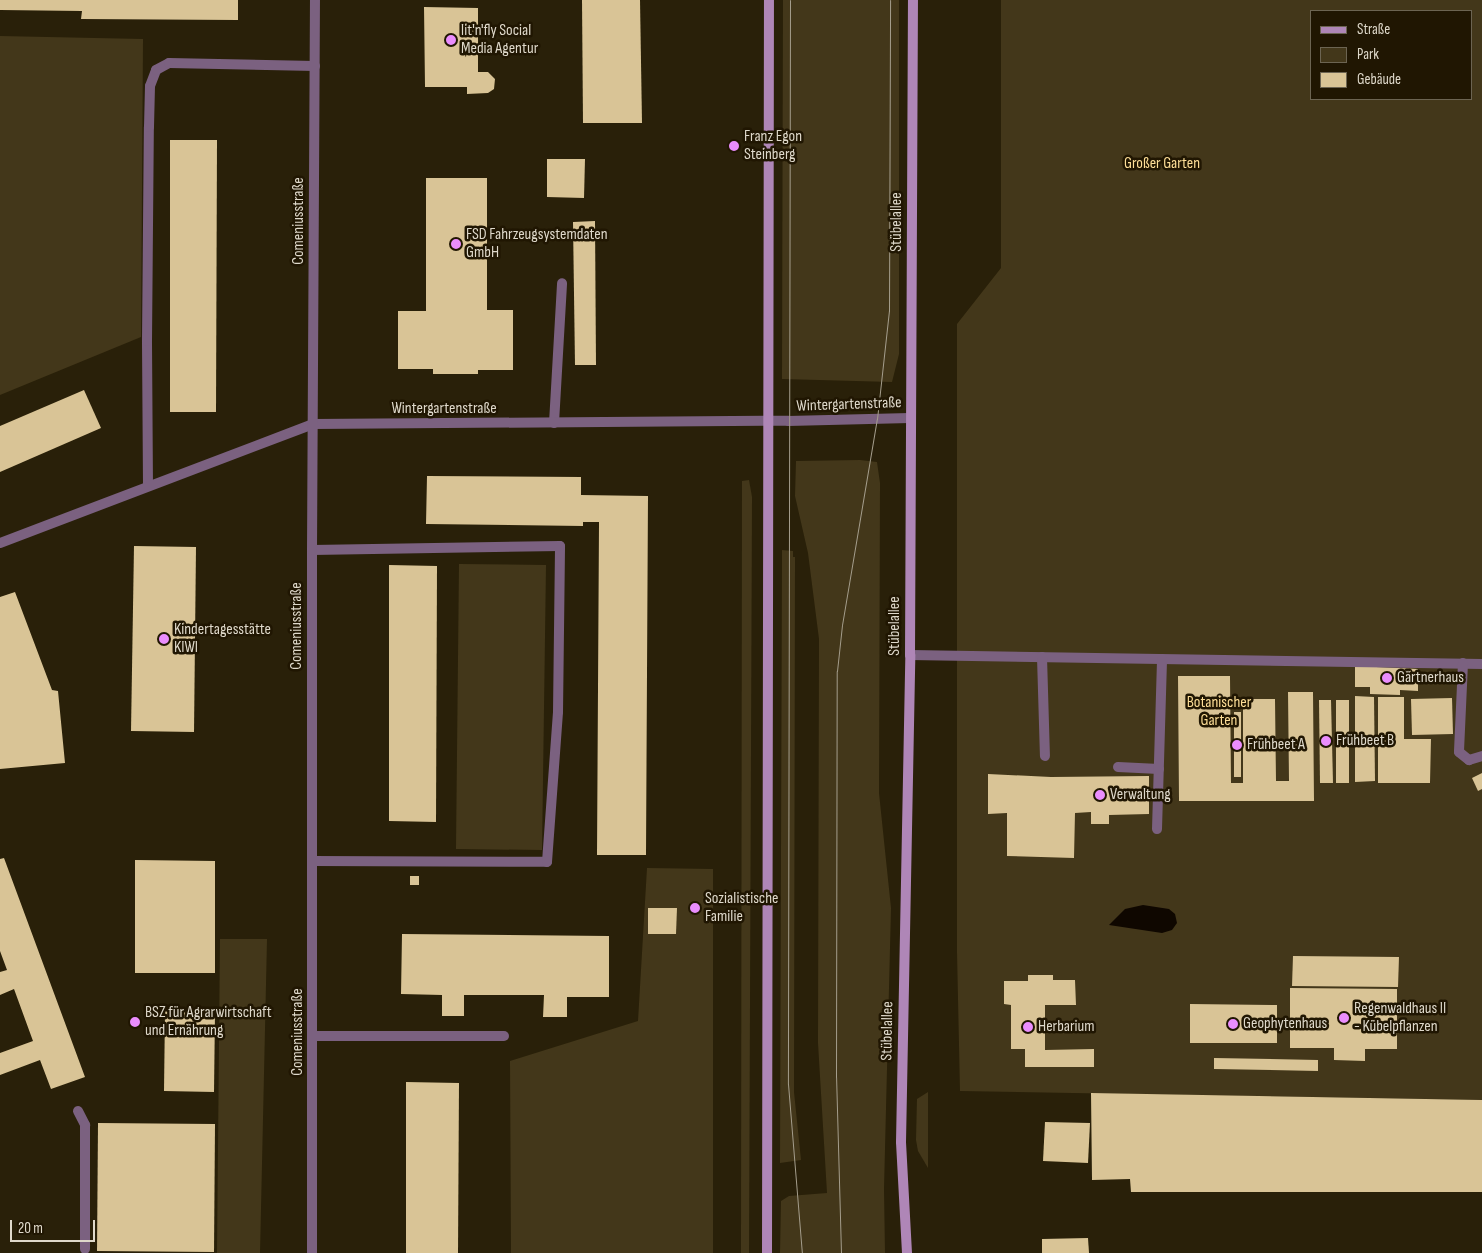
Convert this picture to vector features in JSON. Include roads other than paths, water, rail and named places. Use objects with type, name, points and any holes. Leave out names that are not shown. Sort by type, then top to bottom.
[{"type":"main road","points":[[766,1253],[769,0]]},
{"type":"main road","name":"Stübelallee","points":[[907,1253],[901,1142],[910,655],[913,0]]},
{"type":"street","name":"Comeniusstraße","points":[[312,1253],[312,550],[316,0]]},
{"type":"street","points":[[148,486],[149,127],[150,86],[156,70],[169,63],[315,66]]},
{"type":"street","points":[[554,423],[562,283]]},
{"type":"street","name":"Wintergartenstraße","points":[[0,543],[313,424],[768,422],[910,418]]},
{"type":"street","points":[[312,550],[560,546],[558,712],[547,862],[312,861]]},
{"type":"street","points":[[910,655],[1482,664]]},
{"type":"street","points":[[1042,657],[1045,756]]},
{"type":"street","points":[[1157,829],[1162,659]]},
{"type":"street","points":[[1463,663],[1459,752],[1469,760],[1482,756]]},
{"type":"street","points":[[1118,767],[1159,769]]},
{"type":"street","points":[[313,1036],[504,1036]]},
{"type":"street","points":[[78,1111],[85,1125],[85,1249]]},
{"type":"tram line","points":[[790,0],[788,1084],[802,1253]]},
{"type":"tram line","points":[[841,1253],[836,1077],[837,671],[842,625],[877,419],[889,311],[890,0]]},
{"type":"place","name":"lit'n'fly Social Media Agentur","points":[[451,40]]},
{"type":"place","name":"Franz Egon Steinberg","points":[[734,146]]},
{"type":"place","name":"FSD Fahrzeugsystemdaten GmbH","points":[[456,244]]},
{"type":"place","name":"Kindertagesstätte KIWI","points":[[164,639]]},
{"type":"place","name":"Gärtnerhaus","points":[[1387,678]]},
{"type":"place","name":"Frühbeet B","points":[[1326,741]]},
{"type":"place","name":"Frühbeet A","points":[[1237,745]]},
{"type":"place","name":"Verwaltung","points":[[1100,795]]},
{"type":"place","name":"Sozialistische Familie","points":[[695,908]]},
{"type":"place","name":"Regenwaldhaus II - Kübelpflanzen","points":[[1344,1018]]},
{"type":"place","name":"BSZ für Agrarwirtschaft und Ernährung","points":[[135,1022]]},
{"type":"place","name":"Geophytenhaus","points":[[1233,1024]]},
{"type":"place","name":"Herbarium","points":[[1028,1027]]},
{"type":"park label","name":"Großer Garten","points":[[1162,164]]},
{"type":"park label","name":"Botanischer Garten","points":[[1219,712]]}]
